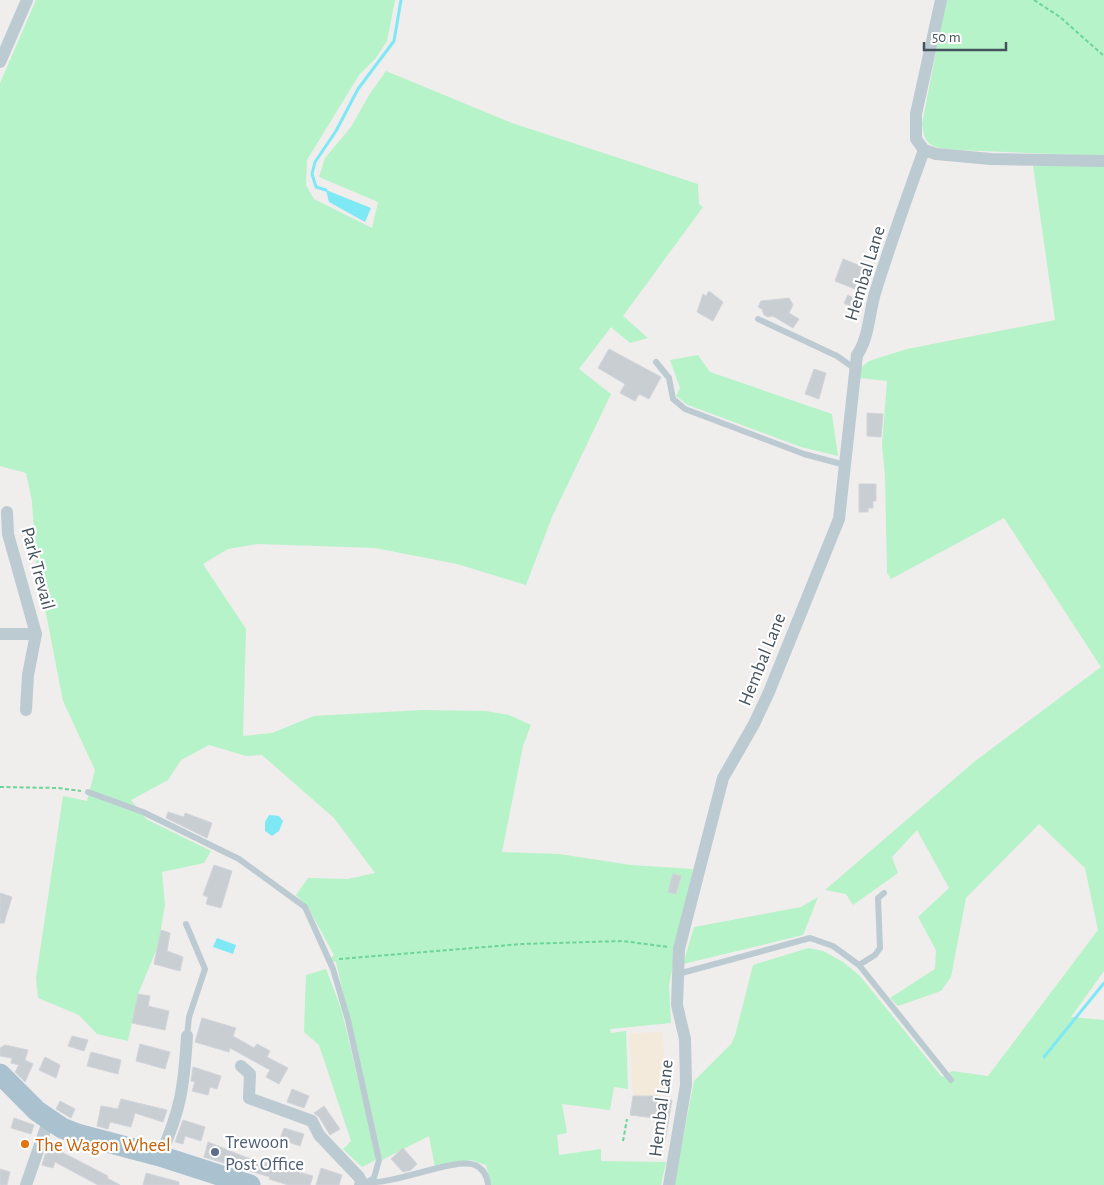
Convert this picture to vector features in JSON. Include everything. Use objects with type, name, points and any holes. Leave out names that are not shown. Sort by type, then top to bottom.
[{"type":"main road","points":[[0,1074],[27,1102],[62,1128],[90,1139],[160,1156],[250,1185]]},
{"type":"street","points":[[0,62],[27,0]]},
{"type":"street","points":[[941,0],[916,114],[916,139],[924,150],[936,154],[991,158],[1104,161]]},
{"type":"street","name":"Hembal Lane","points":[[669,1185],[686,1085],[685,1039],[677,1006],[679,949],[723,778],[754,724],[769,692],[839,519],[856,355],[863,346],[883,266],[924,150]]},
{"type":"street","name":"Park Trevail","points":[[8,512],[8,534],[36,634],[28,675],[26,710]]},
{"type":"street","name":"Park Trevail","points":[[0,634],[36,634]]},
{"type":"street","points":[[160,1156],[180,1108],[187,1036]]},
{"type":"street","points":[[241,1066],[250,1074],[249,1098],[312,1121],[319,1135],[359,1177],[363,1184]]},
{"type":"street","points":[[26,1185],[49,1119]]},
{"type":"lane","points":[[758,319],[837,356],[854,368]]},
{"type":"lane","points":[[656,362],[669,378],[673,399],[684,409],[804,454],[845,465]]},
{"type":"lane","points":[[88,792],[143,812],[240,859],[304,908],[329,960],[348,1020],[379,1160],[374,1178],[363,1184]]},
{"type":"lane","points":[[859,964],[875,955],[880,948],[878,898],[884,893]]},
{"type":"lane","points":[[186,924],[205,969],[189,1017],[187,1036]]},
{"type":"lane","points":[[677,974],[810,938],[832,946],[859,964],[951,1080]]},
{"type":"lane","points":[[363,1184],[374,1184],[406,1178],[464,1164],[475,1165],[482,1170],[486,1175],[488,1184]]},
{"type":"path","points":[[1034,0],[1060,18],[1104,56]]},
{"type":"path","points":[[0,787],[58,788],[88,792]]},
{"type":"path","points":[[329,960],[522,944],[623,941],[675,949]]},
{"type":"path","points":[[623,1141],[627,1119]]},
{"type":"green space","points":[[36,0],[395,0],[387,41],[375,59],[359,75],[307,160],[306,185],[314,199],[372,228],[378,202],[319,177],[325,158],[351,127],[369,95],[386,71],[512,123],[698,184],[699,204],[703,207],[623,316],[648,338],[630,343],[611,327],[579,369],[611,394],[552,517],[526,585],[457,564],[375,548],[258,544],[228,549],[203,564],[246,629],[243,736],[272,733],[314,716],[422,710],[486,711],[509,715],[531,725],[523,746],[502,852],[559,854],[631,865],[693,869],[669,985],[671,1023],[610,1029],[611,1033],[626,1031],[628,1089],[614,1087],[610,1110],[562,1104],[567,1133],[557,1135],[559,1155],[601,1149],[601,1161],[666,1162],[661,1185],[491,1185],[486,1165],[471,1160],[435,1168],[429,1136],[382,1160],[336,962],[329,960],[334,955],[308,907],[296,895],[308,878],[348,879],[375,873],[334,818],[262,755],[246,756],[209,745],[181,760],[168,780],[131,800],[146,819],[211,851],[204,863],[162,872],[165,905],[158,946],[138,994],[128,1041],[97,1034],[79,1015],[38,998],[36,978],[63,796],[87,801],[95,770],[63,701],[36,562],[32,501],[26,473],[0,466],[0,83]]},
{"type":"green space","points":[[946,0],[1104,0],[1104,156],[956,150],[936,147],[928,142],[923,132],[922,124]]},
{"type":"green space","points":[[1104,165],[1104,971],[1071,1017],[1104,1020],[1104,1185],[674,1185],[694,1081],[731,1044],[735,1036],[753,965],[808,948],[823,951],[843,962],[860,976],[942,1077],[952,1071],[988,1076],[1098,930],[1085,868],[1039,824],[966,898],[951,977],[941,991],[898,1006],[890,998],[935,969],[936,950],[918,917],[949,888],[917,830],[892,857],[898,873],[853,905],[846,894],[825,890],[974,762],[1101,667],[1004,518],[891,579],[887,573],[885,475],[882,445],[887,381],[859,378],[859,369],[869,361],[907,349],[1055,320],[1033,166]]},
{"type":"green space","points":[[698,355],[710,372],[832,414],[838,456],[801,447],[688,405],[676,396],[680,388],[670,360]]},
{"type":"green space","points":[[818,897],[803,935],[683,964],[694,927],[801,907]]},
{"type":"green space","points":[[326,969],[341,1008],[377,1159],[362,1167],[343,1149],[351,1141],[319,1045],[304,1032],[306,975]]},
{"type":"sand","points":[[663,1032],[665,1094],[663,1096],[633,1096],[629,1033]]},
{"type":"water","points":[[326,190],[371,208],[365,222],[329,202]]},
{"type":"water","points":[[269,815],[279,816],[283,821],[279,831],[272,836],[265,831],[265,822]]},
{"type":"water","points":[[217,938],[236,945],[233,954],[213,947]]},
{"type":"building","points":[[843,259],[863,267],[855,289],[835,281]]},
{"type":"building","points":[[709,291],[723,302],[713,321],[697,312],[703,294],[706,296]]},
{"type":"building","points":[[848,295],[862,302],[857,310],[844,303]]},
{"type":"building","points":[[789,298],[793,305],[789,313],[799,319],[793,328],[773,316],[768,317],[764,315],[762,309],[758,307],[761,301]]},
{"type":"building","points":[[609,349],[661,377],[649,399],[639,394],[635,401],[620,393],[625,384],[598,368]]},
{"type":"building","points":[[814,369],[826,373],[819,399],[805,394]]},
{"type":"building","points":[[867,413],[883,414],[881,437],[867,436]]},
{"type":"building","points":[[859,484],[876,484],[876,501],[873,501],[873,508],[868,508],[868,512],[859,512]]},
{"type":"building","points":[[168,812],[184,817],[185,813],[212,823],[207,838],[166,818]]},
{"type":"building","points":[[214,865],[232,871],[221,908],[206,904],[208,897],[203,895]]},
{"type":"building","points":[[673,874],[681,876],[676,894],[668,892]]},
{"type":"building","points":[[0,893],[12,897],[4,923],[0,923]]},
{"type":"building","points":[[161,930],[170,933],[167,951],[183,957],[180,971],[154,964]]},
{"type":"building","points":[[138,994],[150,996],[148,1006],[169,1011],[165,1030],[132,1023]]},
{"type":"building","points":[[202,1018],[236,1028],[233,1036],[254,1048],[257,1044],[270,1051],[267,1057],[288,1068],[279,1084],[266,1077],[270,1070],[230,1048],[229,1052],[195,1042]]},
{"type":"building","points":[[72,1036],[88,1040],[84,1051],[68,1046]]},
{"type":"building","points":[[140,1044],[170,1052],[165,1069],[136,1061]]},
{"type":"building","points":[[5,1045],[28,1050],[25,1060],[33,1064],[25,1082],[15,1072],[19,1065],[11,1063],[12,1058],[0,1056],[0,1048]]},
{"type":"building","points":[[91,1052],[121,1060],[118,1074],[87,1066]]},
{"type":"building","points":[[45,1057],[60,1065],[56,1078],[39,1070]]},
{"type":"building","points":[[193,1067],[221,1076],[217,1089],[210,1087],[208,1095],[192,1091],[195,1082],[191,1081]]},
{"type":"building","points":[[292,1089],[309,1096],[304,1108],[287,1102]]},
{"type":"building","points":[[633,1096],[657,1096],[672,1100],[665,1141],[654,1139],[655,1118],[630,1115]]},
{"type":"building","points":[[121,1099],[167,1110],[163,1122],[135,1113],[131,1127],[110,1122],[108,1129],[97,1126],[101,1106],[118,1109]]},
{"type":"building","points":[[60,1101],[75,1109],[71,1118],[56,1109]]},
{"type":"building","points":[[324,1106],[340,1129],[330,1135],[319,1117],[314,1113]]},
{"type":"building","points":[[14,1118],[34,1125],[31,1134],[11,1128]]},
{"type":"building","points":[[183,1120],[205,1127],[201,1141],[185,1136],[183,1144],[175,1142]]},
{"type":"building","points":[[284,1128],[304,1134],[300,1146],[280,1139]]},
{"type":"building","points":[[208,1142],[245,1157],[313,1176],[310,1185],[288,1185],[269,1179],[270,1177],[204,1157]]},
{"type":"building","points":[[48,1145],[108,1176],[107,1178],[120,1185],[98,1185],[55,1162],[53,1168],[42,1165]]},
{"type":"building","points":[[403,1148],[417,1164],[411,1170],[403,1172],[391,1159]]},
{"type":"building","points":[[321,1168],[342,1175],[339,1185],[316,1185]]},
{"type":"building","points":[[0,1169],[10,1172],[7,1185],[0,1185]]},
{"type":"building","points":[[146,1173],[179,1182],[179,1185],[143,1185]]},
{"type":"waterway","points":[[326,190],[316,187],[312,174],[315,162],[336,131],[358,89],[394,41],[401,0]]},
{"type":"waterway","points":[[1044,1057],[1104,983]]},
{"type":"place","name":"The Wagon Wheel","points":[[25,1144]]},
{"type":"place","name":"Trewoon Post Office","points":[[215,1152]]}]
